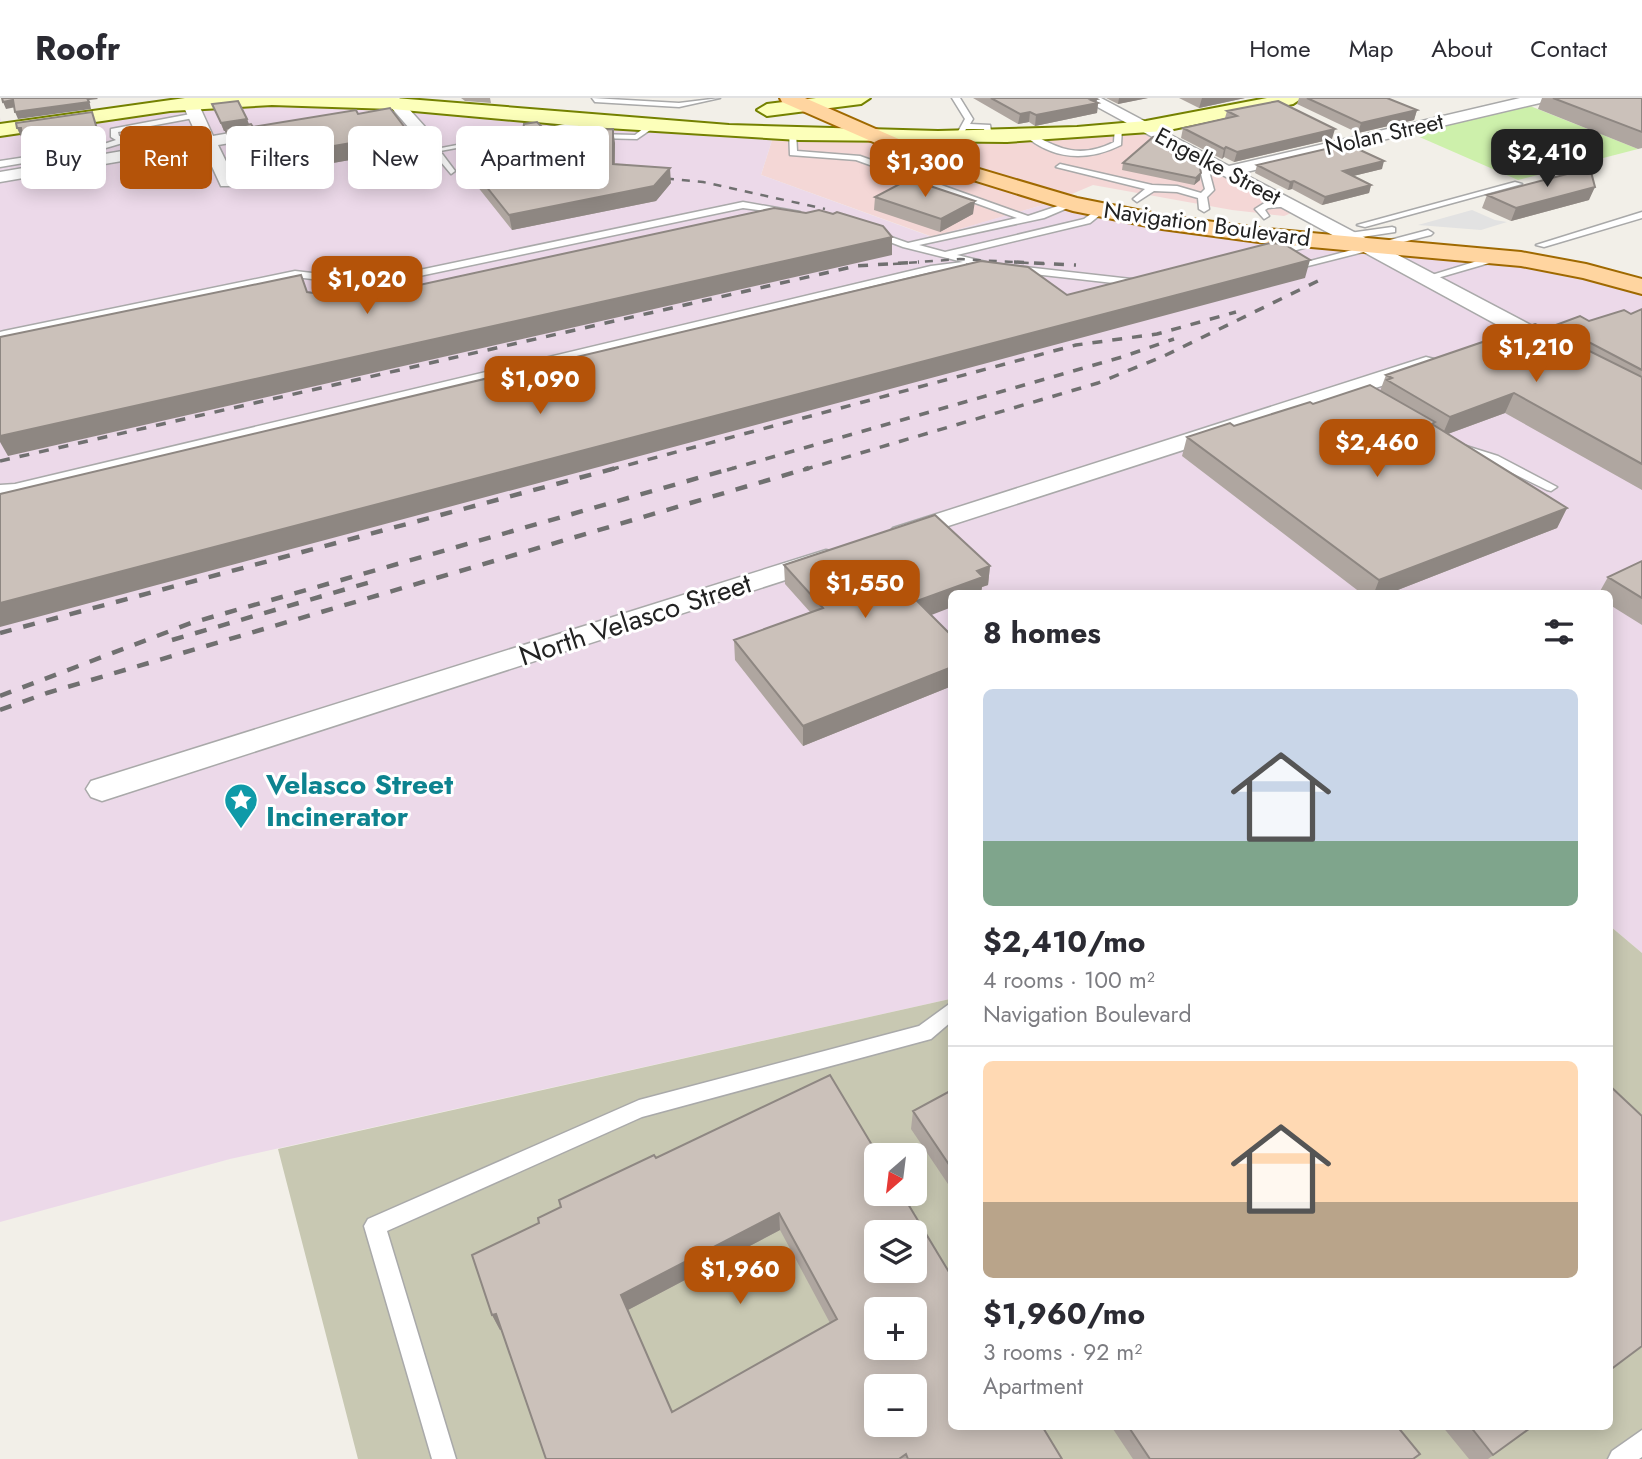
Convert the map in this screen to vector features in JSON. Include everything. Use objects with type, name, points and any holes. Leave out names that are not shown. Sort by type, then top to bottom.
[{"type":"main road","points":[[0,119],[134,98]]},
{"type":"main road","points":[[454,98],[636,113],[712,106],[747,112],[861,98]]},
{"type":"main road","name":"Navigation Boulevard","points":[[789,98],[825,104],[1101,198],[1162,222],[1287,220]]},
{"type":"main road","points":[[0,130],[200,122],[312,99],[552,106]]},
{"type":"main road","points":[[394,102],[566,126]]},
{"type":"main road","points":[[609,131],[644,135],[793,132],[872,136],[961,131],[989,135],[1019,134],[1146,127],[1282,103]]},
{"type":"main road","points":[[644,135],[760,120],[825,104]]},
{"type":"main road","name":"Navigation Boulevard","points":[[825,104],[872,136],[934,170],[1073,204],[1144,194],[1203,202],[1287,220],[1324,232],[1369,239],[1502,249],[1642,266]]},
{"type":"main road","points":[[594,126],[613,117],[712,106]]},
{"type":"main road","points":[[989,162],[984,152],[985,146],[992,140],[1019,134]]},
{"type":"main road","name":"Navigation Boulevard","points":[[1369,239],[1428,233],[1502,249]]},
{"type":"main road","name":"Navigation Boulevard","points":[[1539,253],[1586,271],[1642,286]]},
{"type":"street","name":"Engelke Street","points":[[1089,98],[1223,168],[1287,220],[1324,232]]},
{"type":"street","name":"Nolan Street","points":[[1223,168],[1356,141],[1540,98]]},
{"type":"street","points":[[355,117],[394,102],[416,126]]},
{"type":"street","points":[[1464,102],[1484,111]]},
{"type":"street","points":[[0,177],[200,122],[259,126]]},
{"type":"street","points":[[200,122],[226,182]]},
{"type":"street","points":[[1333,130],[1356,141]]},
{"type":"street","points":[[1369,239],[1427,278],[1573,356]]},
{"type":"street","points":[[1489,344],[1527,332]]},
{"type":"street","points":[[873,543],[1355,392],[1451,356]]},
{"type":"street","name":"North Velasco Street","points":[[102,789],[847,551]]},
{"type":"lane","points":[[956,98],[969,119],[961,131]]},
{"type":"lane","points":[[595,100],[712,106]]},
{"type":"lane","points":[[184,126],[200,122]]},
{"type":"lane","points":[[162,126],[200,122]]},
{"type":"lane","points":[[1019,134],[1050,150],[1072,155],[1103,151],[1118,143],[1118,128]]},
{"type":"lane","points":[[120,130],[114,131],[115,137],[120,139]]},
{"type":"lane","points":[[793,132],[793,153],[857,158],[1027,219]]},
{"type":"lane","points":[[0,164],[120,142]]},
{"type":"lane","points":[[451,171],[436,150],[456,147]]},
{"type":"lane","points":[[1072,155],[1057,169],[1144,194]]},
{"type":"lane","points":[[1203,202],[1210,190],[1204,170],[1223,168]]},
{"type":"lane","points":[[914,179],[934,170]]},
{"type":"lane","points":[[1300,265],[1518,184]]},
{"type":"lane","points":[[945,255],[1087,220],[1101,198]]},
{"type":"lane","points":[[906,245],[1027,219],[1073,204]]},
{"type":"lane","points":[[4,334],[295,274],[372,283],[744,205],[768,206],[806,214]]},
{"type":"lane","points":[[1539,253],[1642,215]]},
{"type":"lane","points":[[859,230],[990,266]]},
{"type":"lane","points":[[1264,256],[1324,232]]},
{"type":"lane","points":[[1427,278],[1502,249]]},
{"type":"lane","points":[[0,489],[15,488],[951,264],[1147,282]]},
{"type":"lane","points":[[1449,444],[1494,459],[1550,487]]},
{"type":"lane","points":[[444,1459],[375,1226],[639,1109],[924,1033],[948,1013]]},
{"type":"lane","points":[[1620,1459],[1642,1442]]},
{"type":"shaded area","points":[[278,104],[608,126],[456,126],[456,189],[609,189],[609,126],[773,137],[761,175],[932,237],[1053,202],[1182,233],[1517,264],[1571,272],[1642,292],[1642,953],[1613,929],[1613,590],[948,590],[948,999],[230,1159],[0,1222],[0,117],[2,132],[21,129],[21,189],[106,189],[106,126],[44,126],[162,109]]},
{"type":"shaded area","points":[[1136,130],[1148,133],[1294,212],[1284,216],[1232,210],[1093,185],[1053,202],[933,237],[761,175],[773,137]]},
{"type":"shaded area","points":[[1472,210],[1507,222],[1481,230],[1418,225]]},
{"type":"shaded area","points":[[1613,929],[1642,953],[1642,1459],[358,1459],[278,1149],[948,999],[948,1430],[1613,1430]]},
{"type":"green space","points":[[1525,104],[1638,149],[1518,180],[1408,132]]},
{"type":"building","points":[[2,98],[87,98],[89,102],[15,112],[13,100],[3,102]]},
{"type":"building","points":[[991,98],[1095,98],[1097,99],[1091,100],[1098,103],[1036,115],[1030,112],[1020,114]]},
{"type":"building","points":[[1307,98],[1387,98],[1417,110],[1361,123]]},
{"type":"building","points":[[1553,98],[1642,98],[1642,132]]},
{"type":"building","points":[[238,101],[247,119],[221,123],[212,104]]},
{"type":"building","points":[[1278,101],[1335,129],[1237,152],[1226,147],[1224,149],[1183,128],[1237,116],[1227,111]]},
{"type":"building","points":[[390,108],[404,126],[348,126],[348,144],[334,146],[334,126],[259,126],[356,110],[358,114]]},
{"type":"building","points":[[92,112],[96,126],[17,128],[16,123]]},
{"type":"building","points":[[537,122],[541,126],[524,126]]},
{"type":"building","points":[[609,129],[613,129],[613,164],[670,168],[654,186],[509,215],[488,189],[609,189]]},
{"type":"building","points":[[1159,136],[1203,160],[1199,162],[1201,173],[1196,178],[1123,163],[1153,137]]},
{"type":"building","points":[[1347,144],[1384,161],[1343,171],[1371,185],[1325,197],[1257,165]]},
{"type":"building","points":[[1590,168],[1595,187],[1516,208],[1487,195]]},
{"type":"building","points":[[909,179],[975,201],[941,219],[875,197]]},
{"type":"building","points":[[774,208],[806,213],[819,210],[833,214],[837,212],[883,226],[892,237],[0,436],[0,337],[301,275],[307,292],[355,299]]},
{"type":"building","points":[[1270,243],[1284,244],[1310,260],[0,603],[0,494],[981,261],[1028,267],[1067,295]]},
{"type":"building","points":[[1642,309],[1642,370],[1556,325],[1580,316],[1589,321],[1624,310],[1631,314]]},
{"type":"building","points":[[1535,324],[1642,377],[1642,464],[1514,393],[1450,417],[1387,380],[1392,378],[1386,375]]},
{"type":"building","points":[[1370,385],[1435,422],[1432,424],[1567,508],[1379,580],[1187,437],[1230,423],[1234,426],[1310,402],[1313,404]]},
{"type":"building","points":[[935,515],[990,566],[977,571],[983,577],[917,601],[948,632],[948,669],[803,726],[734,640],[823,608],[784,565]]},
{"type":"building","points":[[1642,561],[1642,598],[1608,577]]},
{"type":"building","points":[[830,1075],[871,1143],[864,1143],[864,1206],[909,1206],[918,1220],[864,1220],[864,1283],[927,1283],[927,1236],[948,1270],[948,1430],[1044,1430],[1062,1459],[908,1459],[906,1454],[899,1459],[546,1459],[496,1314],[492,1315],[472,1255],[539,1223],[538,1218],[561,1207],[559,1200],[654,1155],[656,1158]],"holes":[[[779,1213],[837,1319],[672,1412],[621,1295]]]},
{"type":"building","points":[[1613,1089],[1642,1116],[1642,1346],[1613,1368]]},
{"type":"building","points":[[948,1092],[948,1163],[913,1111]]},
{"type":"building","points":[[1131,1430],[1400,1430],[1420,1454],[1413,1459],[1150,1459]]},
{"type":"building","points":[[1473,1430],[1527,1430],[1493,1455]]},
{"type":"railway","points":[[650,177],[703,182],[825,209]]},
{"type":"railway","points":[[893,264],[960,259],[1048,264]]},
{"type":"railway","points":[[0,461],[856,266],[919,262]]},
{"type":"railway","points":[[1014,262],[1076,265]]},
{"type":"railway","points":[[803,470],[1098,383],[1164,356],[1324,278]]},
{"type":"railway","points":[[609,470],[1076,345],[1157,334],[1236,312]]},
{"type":"railway","points":[[727,470],[1122,357],[1174,339]]},
{"type":"railway","points":[[0,633],[616,468]]},
{"type":"railway","points":[[0,696],[191,623],[733,468]]},
{"type":"railway","points":[[0,710],[47,693],[809,468]]},
{"type":"railway","points":[[172,640],[374,581]]},
{"type":"place","name":"Velasco Street Incinerator","points":[[241,830]]}]
